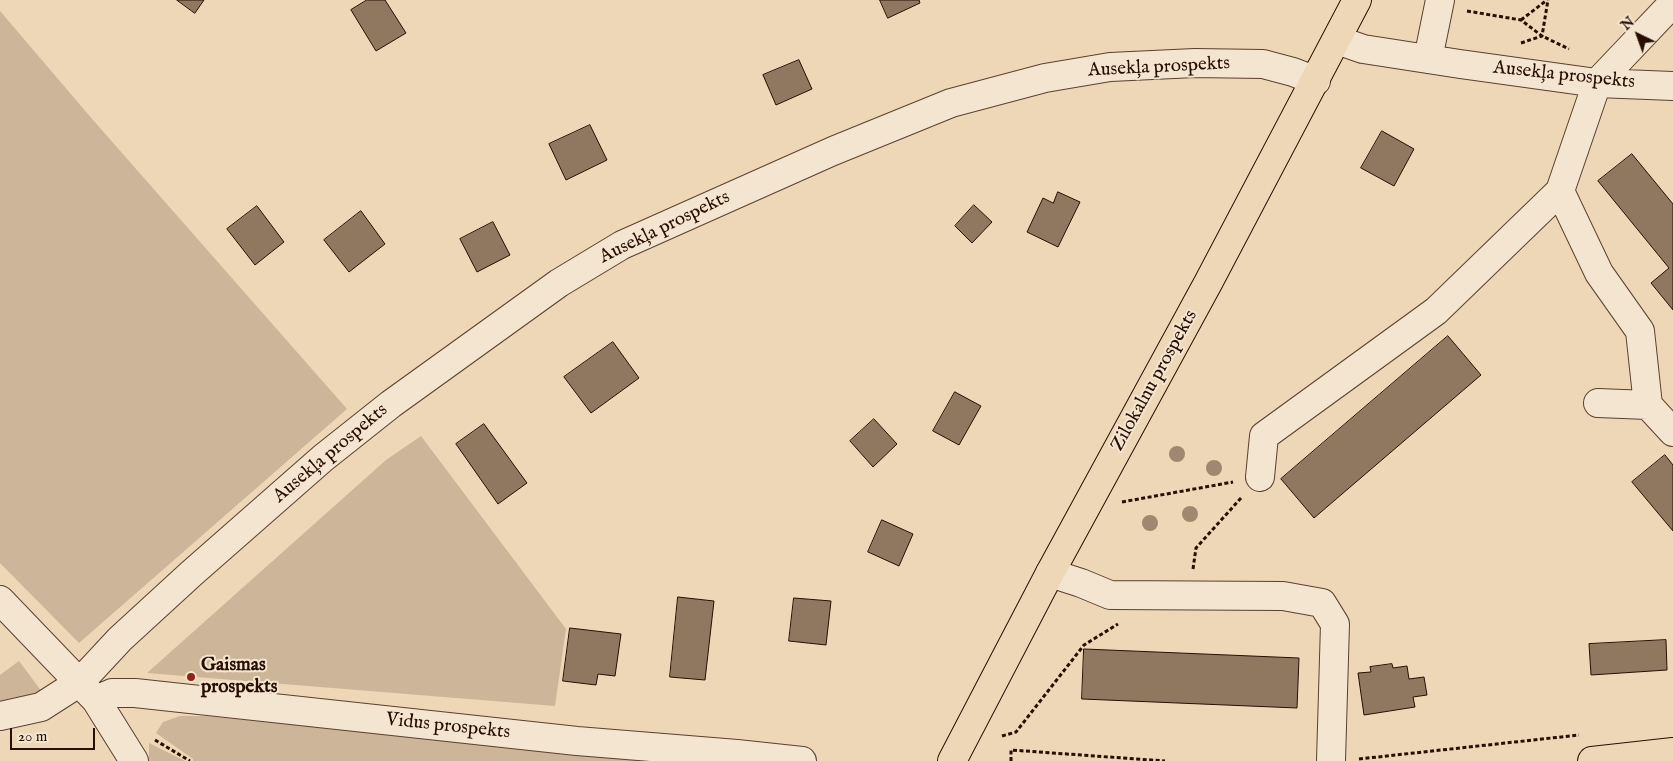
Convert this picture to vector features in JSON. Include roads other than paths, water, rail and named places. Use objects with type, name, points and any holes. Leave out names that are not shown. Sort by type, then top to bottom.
[{"type":"main road","name":"Zilokalnu prospekts","points":[[952,761],[1050,573],[1208,284],[1357,0]]},
{"type":"main road","points":[[1592,761],[1673,752]]},
{"type":"street","points":[[1428,59],[1440,3]]},
{"type":"street","points":[[1260,477],[1264,436],[1436,311],[1560,191],[1597,83],[1673,3]]},
{"type":"street","name":"Ausekļa prospekts","points":[[1337,40],[1363,49],[1597,83],[1673,86]]},
{"type":"street","name":"Ausekļa prospekts","points":[[88,691],[120,639],[323,458],[391,404],[559,283],[622,245],[951,102],[1045,78],[1110,67],[1195,63],[1262,64],[1293,72],[1316,81]]},
{"type":"street","points":[[1560,191],[1599,272],[1640,331],[1648,405],[1673,432]]},
{"type":"street","points":[[1598,403],[1648,405]]},
{"type":"street","points":[[1050,573],[1110,595],[1283,596],[1322,604],[1335,624],[1341,760]]},
{"type":"street","points":[[0,600],[88,691],[134,761]]},
{"type":"street","points":[[0,716],[41,707],[88,691]]},
{"type":"street","name":"Vidus prospekts","points":[[88,691],[135,693],[577,741],[802,761]]},
{"type":"place","name":"Gaismas prospekts","points":[[191,677]]}]
